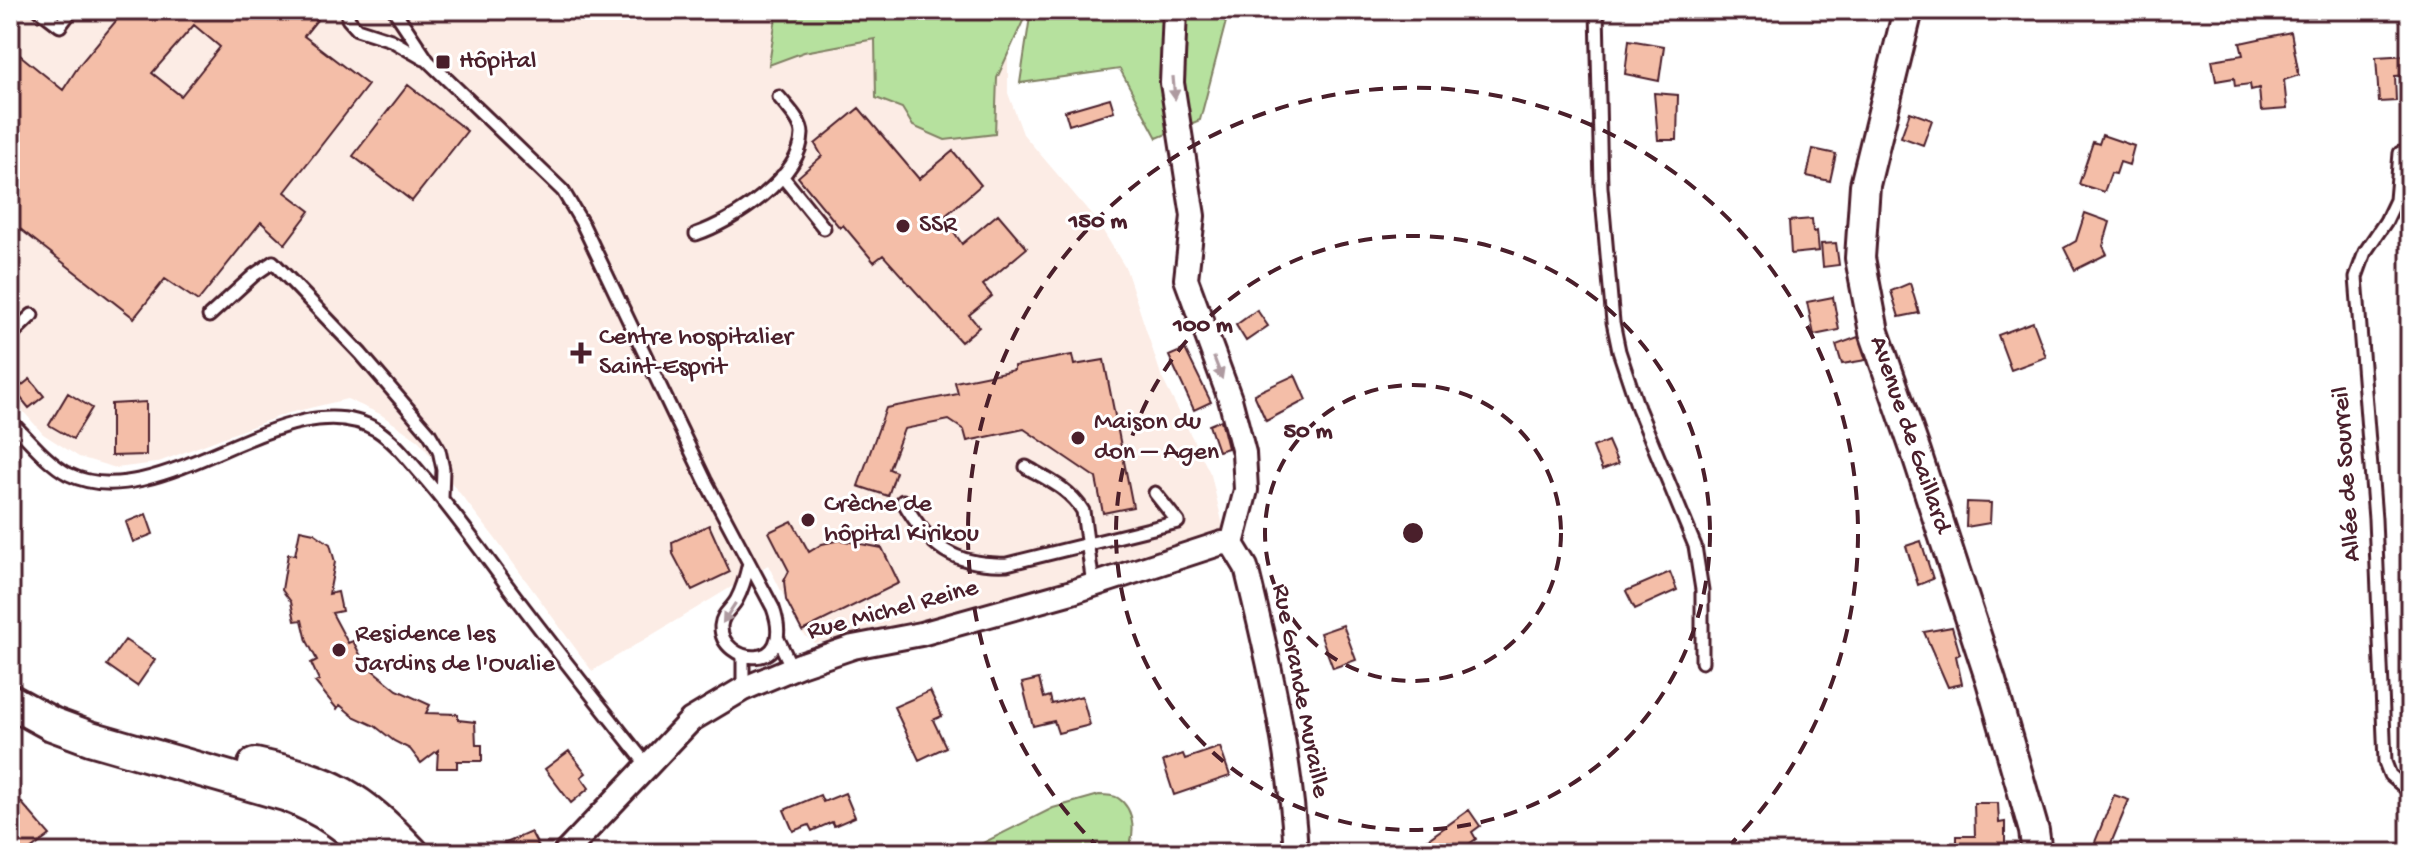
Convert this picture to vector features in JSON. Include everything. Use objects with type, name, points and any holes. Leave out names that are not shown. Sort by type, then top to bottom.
[{"type":"main road","points":[[10,701],[52,724],[285,794],[334,816],[376,853]]},
{"type":"main road","points":[[106,742],[248,763],[310,778],[335,788],[381,821],[412,853]]},
{"type":"street","points":[[1175,10],[1172,83],[1193,216],[1186,279],[1230,399],[1244,453],[1246,490],[1232,544]]},
{"type":"street","name":"Avenue de Gaillard","points":[[1908,10],[1865,185],[1860,258],[1874,332],[1991,681],[2034,831],[2037,853]]},
{"type":"street","name":"Rue Michel Reine","points":[[565,853],[691,720],[743,689],[853,647],[921,634],[1093,585],[1222,543],[1232,544]]},
{"type":"street","name":"Rue Grande Muraille","points":[[1232,544],[1246,567],[1283,736],[1293,797],[1296,853]]},
{"type":"street","points":[[285,794],[299,787],[338,802],[398,853]]},
{"type":"street","name":"Rue Michel Reine","points":[[553,853],[609,808]]},
{"type":"street","points":[[381,821],[424,853]]},
{"type":"lane","points":[[39,10],[60,26],[72,10]]},
{"type":"lane","points":[[349,10],[348,19],[357,29],[391,40],[428,61]]},
{"type":"lane","points":[[394,10],[428,61],[563,191],[582,223],[705,480],[778,622],[778,639],[792,668]]},
{"type":"lane","points":[[1597,10],[1601,187],[1613,322],[1638,408],[1695,546],[1702,590],[1702,662]]},
{"type":"lane","points":[[696,234],[740,213],[768,192],[797,154],[802,134],[799,122],[779,97]]},
{"type":"lane","name":"Allée de Sourreil","points":[[2400,153],[2396,200],[2365,252],[2356,277],[2375,519],[2385,762],[2390,775],[2410,792]]},
{"type":"lane","points":[[782,176],[824,228]]},
{"type":"lane","points":[[209,316],[273,262],[361,354],[429,433],[439,450],[443,469],[442,498]]},
{"type":"lane","points":[[10,336],[32,315]]},
{"type":"lane","points":[[10,421],[67,473],[94,483],[124,482],[180,467],[289,425],[343,419],[376,429],[401,451],[442,498],[541,632],[647,765]]},
{"type":"lane","points":[[1026,467],[1067,491],[1083,511],[1093,585]]},
{"type":"lane","points":[[903,501],[933,541],[963,562],[981,565],[1007,564],[1178,522],[1155,493]]},
{"type":"lane","points":[[749,563],[743,587],[736,603],[722,619],[721,629],[728,642],[743,656],[764,654],[778,639]]},
{"type":"lane","points":[[743,656],[743,689]]},
{"type":"shaded area","name":"Centre hospitalier Saint-Esprit","points":[[10,10],[1023,10],[1008,57],[1008,93],[1023,134],[1097,221],[1126,269],[1162,378],[1211,475],[1224,530],[1058,586],[887,632],[814,643],[803,634],[768,565],[592,671],[419,441],[380,414],[347,399],[285,414],[156,463],[116,468],[79,457],[43,434],[10,396]]},
{"type":"green space","points":[[777,10],[1028,10],[997,78],[995,134],[945,140],[913,126],[902,108],[876,98],[875,39],[804,52],[769,65]]},
{"type":"green space","points":[[1031,10],[1229,10],[1200,120],[1157,138],[1120,69],[1020,83]]},
{"type":"green space","points":[[1099,795],[1118,798],[1128,810],[1132,832],[1125,853],[963,853],[1053,808]]},
{"type":"building","points":[[125,10],[325,10],[304,36],[368,85],[285,192],[310,211],[285,244],[261,222],[198,301],[165,279],[134,318],[10,221],[10,47],[63,90],[80,64]],"holes":[[[194,25],[220,47],[181,96],[152,73]]]},
{"type":"building","points":[[2291,32],[2299,75],[2284,80],[2287,109],[2261,111],[2259,88],[2251,90],[2250,84],[2235,86],[2234,78],[2216,81],[2212,60],[2243,55],[2240,43]]},
{"type":"building","points":[[1629,40],[1664,46],[1659,81],[1625,74]]},
{"type":"building","points":[[2410,55],[2410,75],[2395,76],[2396,101],[2379,102],[2376,57]]},
{"type":"building","points":[[408,85],[467,131],[412,201],[353,156]]},
{"type":"building","points":[[1654,93],[1678,95],[1677,140],[1658,140]]},
{"type":"building","points":[[1110,98],[1114,111],[1069,125],[1065,111]]},
{"type":"building","name":"SSR","points":[[859,108],[919,179],[953,151],[981,185],[944,217],[962,244],[998,214],[1027,248],[983,285],[992,296],[969,315],[979,327],[961,342],[883,255],[874,262],[843,225],[840,228],[798,177],[822,156],[815,144]]},
{"type":"building","points":[[1910,112],[1932,120],[1923,145],[1901,137]]},
{"type":"building","points":[[2102,135],[2134,146],[2129,165],[2120,162],[2116,174],[2111,173],[2104,192],[2079,184],[2093,142],[2099,144]]},
{"type":"building","points":[[1813,149],[1836,154],[1830,181],[1807,176]]},
{"type":"building","points":[[2085,213],[2110,222],[2103,246],[2107,254],[2075,270],[2064,248],[2076,241]]},
{"type":"building","points":[[1812,219],[1819,251],[1791,254],[1789,221]]},
{"type":"building","points":[[1836,243],[1839,265],[1823,267],[1821,244]]},
{"type":"building","points":[[1910,283],[1919,313],[1899,317],[1891,291]]},
{"type":"building","points":[[1833,297],[1839,330],[1814,335],[1807,302]]},
{"type":"building","points":[[1257,310],[1268,326],[1246,341],[1236,325]]},
{"type":"building","points":[[2033,322],[2046,357],[2011,370],[1998,335]]},
{"type":"building","points":[[1858,337],[1866,360],[1842,364],[1836,345]]},
{"type":"building","points":[[1185,349],[1211,402],[1194,410],[1169,356]]},
{"type":"building","name":"Maison du don – Agen","points":[[1072,355],[1074,365],[1104,360],[1133,507],[1103,513],[1096,478],[1024,429],[967,441],[964,430],[949,420],[904,429],[889,469],[896,472],[888,496],[858,486],[886,408],[958,394],[955,382]]},
{"type":"building","points":[[1295,375],[1306,400],[1266,421],[1254,394]]},
{"type":"building","points":[[30,379],[44,396],[29,408],[15,391]]},
{"type":"building","points":[[68,393],[92,408],[73,439],[49,425]]},
{"type":"building","points":[[146,402],[146,455],[111,456],[111,404]]},
{"type":"building","points":[[1221,420],[1228,448],[1218,451],[1209,425]]},
{"type":"building","points":[[1608,441],[1618,464],[1602,470],[1593,447]]},
{"type":"building","points":[[1967,502],[1991,503],[1990,523],[1966,527]]},
{"type":"building","points":[[146,514],[153,534],[133,542],[126,522]]},
{"type":"building","points":[[792,521],[809,552],[822,544],[840,540],[882,548],[899,583],[802,631],[786,600],[784,581],[789,571],[769,532]]},
{"type":"building","points":[[709,525],[730,572],[692,590],[673,554],[672,542]]},
{"type":"building","name":"Residence les Jardins de l'Ovalie","points":[[300,530],[314,533],[330,544],[335,562],[329,594],[338,592],[342,611],[332,613],[348,643],[353,641],[365,664],[397,690],[430,705],[426,713],[458,714],[458,720],[475,722],[476,745],[482,745],[482,761],[457,761],[457,768],[437,768],[438,750],[421,763],[410,749],[375,726],[353,716],[340,705],[337,709],[315,682],[319,680],[311,663],[317,660],[307,641],[302,620],[295,621],[291,602],[282,590],[288,554],[295,555]]},
{"type":"building","points":[[1921,541],[1933,579],[1918,585],[1906,546]]},
{"type":"building","points":[[1670,572],[1677,590],[1635,609],[1626,591]]},
{"type":"building","points":[[1343,625],[1356,660],[1333,668],[1320,633]]},
{"type":"building","points":[[1952,627],[1960,654],[1956,656],[1962,684],[1948,687],[1924,632]]},
{"type":"building","points":[[125,640],[155,660],[137,686],[107,665]]},
{"type":"building","points":[[1039,679],[1044,698],[1050,696],[1052,704],[1082,696],[1090,725],[1058,733],[1054,721],[1033,726],[1022,683]]},
{"type":"building","points":[[930,691],[942,716],[933,720],[946,747],[919,760],[894,707]]},
{"type":"building","points":[[1220,747],[1230,776],[1174,795],[1163,761],[1183,754],[1185,759]]},
{"type":"building","points":[[569,751],[586,773],[581,777],[589,788],[571,803],[545,769]]},
{"type":"building","points":[[845,793],[855,817],[812,831],[809,825],[793,831],[784,810],[820,795],[823,802]]},
{"type":"building","points":[[2114,795],[2129,800],[2107,853],[2093,847]]},
{"type":"building","points":[[21,802],[50,835],[26,853],[21,853],[10,840],[10,811]]},
{"type":"building","points":[[1974,803],[1998,803],[1999,823],[2005,822],[2005,853],[1957,853],[1957,836],[1975,836]]},
{"type":"building","points":[[1469,810],[1480,826],[1472,832],[1476,839],[1456,853],[1438,853],[1427,840]]},
{"type":"building","points":[[531,832],[542,853],[483,853]]},
{"type":"place","name":"Hôpital","points":[[443,62]]},
{"type":"place","name":"SSR","points":[[903,226]]},
{"type":"place","name":"Centre hospitalier Saint-Esprit","points":[[581,353]]},
{"type":"place","name":"Maison du don – Agen","points":[[1078,438]]},
{"type":"place","name":"Crèche de hôpital Kirikou","points":[[808,520]]},
{"type":"place","name":"Residence les Jardins de l'Ovalie","points":[[339,650]]}]
